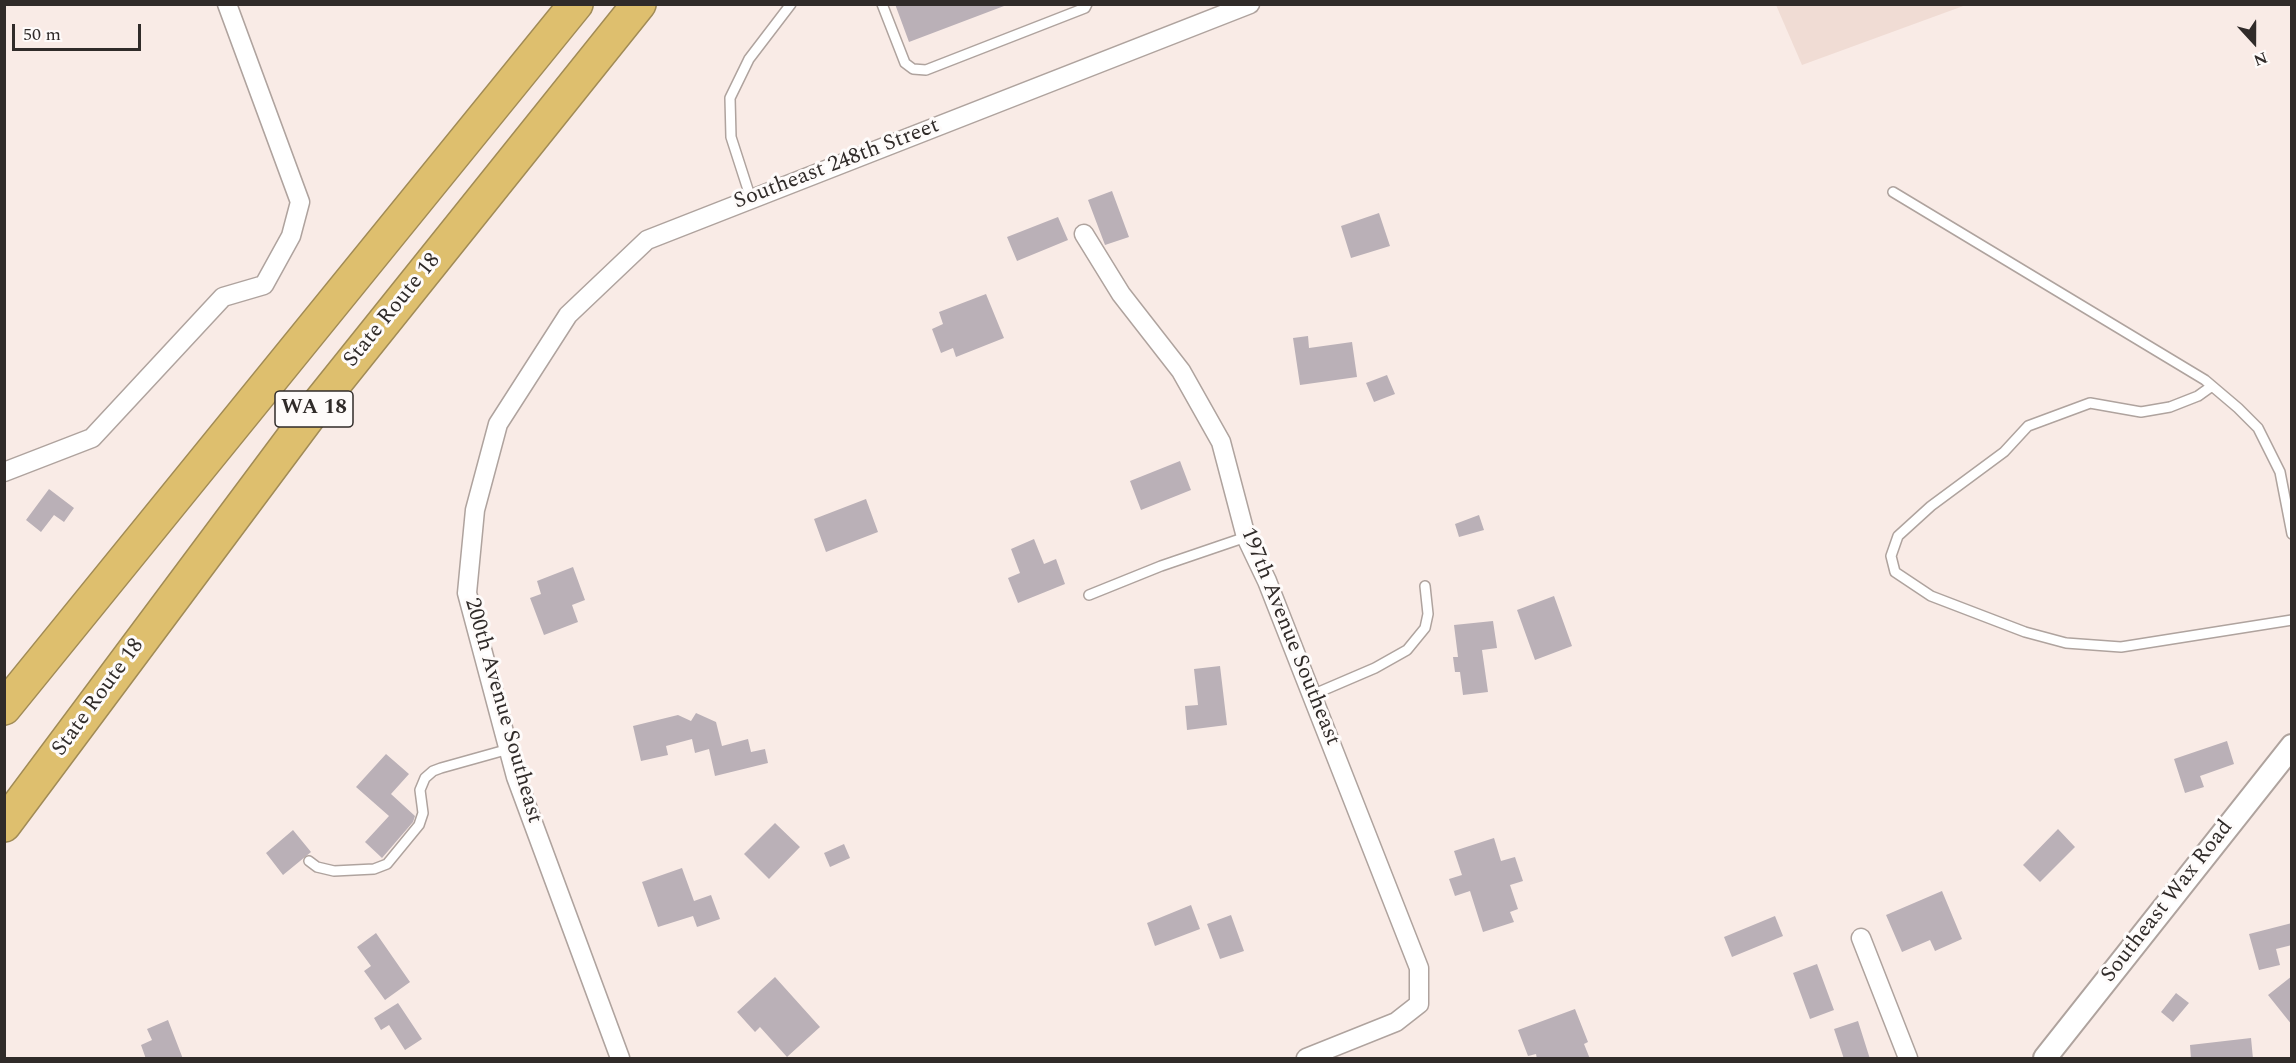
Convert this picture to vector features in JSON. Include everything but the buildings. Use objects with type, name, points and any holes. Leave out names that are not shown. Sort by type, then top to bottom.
[{"type":"highway","name":"WA 18","points":[[4,708],[576,4]]},
{"type":"highway","name":"State Route 18","points":[[4,825],[312,412],[639,4]]},
{"type":"street","points":[[4,472],[92,438],[223,297],[264,285],[291,236],[300,202],[227,4]]},
{"type":"street","name":"Southeast 248th Street","points":[[498,424],[568,315],[647,240],[1250,4]]},
{"type":"street","name":"197th Avenue Southeast","points":[[1084,234],[1121,294],[1181,371],[1221,442],[1246,537],[1267,581],[1419,968],[1419,1004],[1396,1022],[1306,1059]]},
{"type":"street","name":"200th Avenue Southeast","points":[[498,424],[475,510],[467,593],[516,777],[614,1057]]},
{"type":"street","name":"Southeast Wax Road","points":[[2045,1059],[2292,746]]},
{"type":"street","points":[[1861,938],[1908,1059]]},
{"type":"lane","points":[[751,199],[731,137],[730,98],[749,59],[791,4]]},
{"type":"lane","points":[[882,4],[905,63],[913,69],[926,70],[1085,8],[1088,4]]},
{"type":"lane","points":[[1893,192],[2143,341],[2212,386],[2258,428],[2280,472],[2292,534]]},
{"type":"lane","points":[[2212,386],[2198,396],[2170,407],[2141,412],[2090,402],[2028,426],[2004,452],[1931,506],[1898,537],[1891,556],[1895,572],[1931,596],[2025,632],[2066,643],[2121,647],[2292,620]]},
{"type":"lane","points":[[1089,595],[1161,566],[1246,537]]},
{"type":"lane","points":[[1312,695],[1375,668],[1407,650],[1425,628],[1428,614],[1425,586]]},
{"type":"lane","points":[[309,861],[317,867],[334,871],[374,869],[387,864],[419,825],[423,813],[420,790],[425,778],[441,768],[509,749]]},
{"type":"shaded area","points":[[1776,5],[1966,5],[1802,65]]}]
